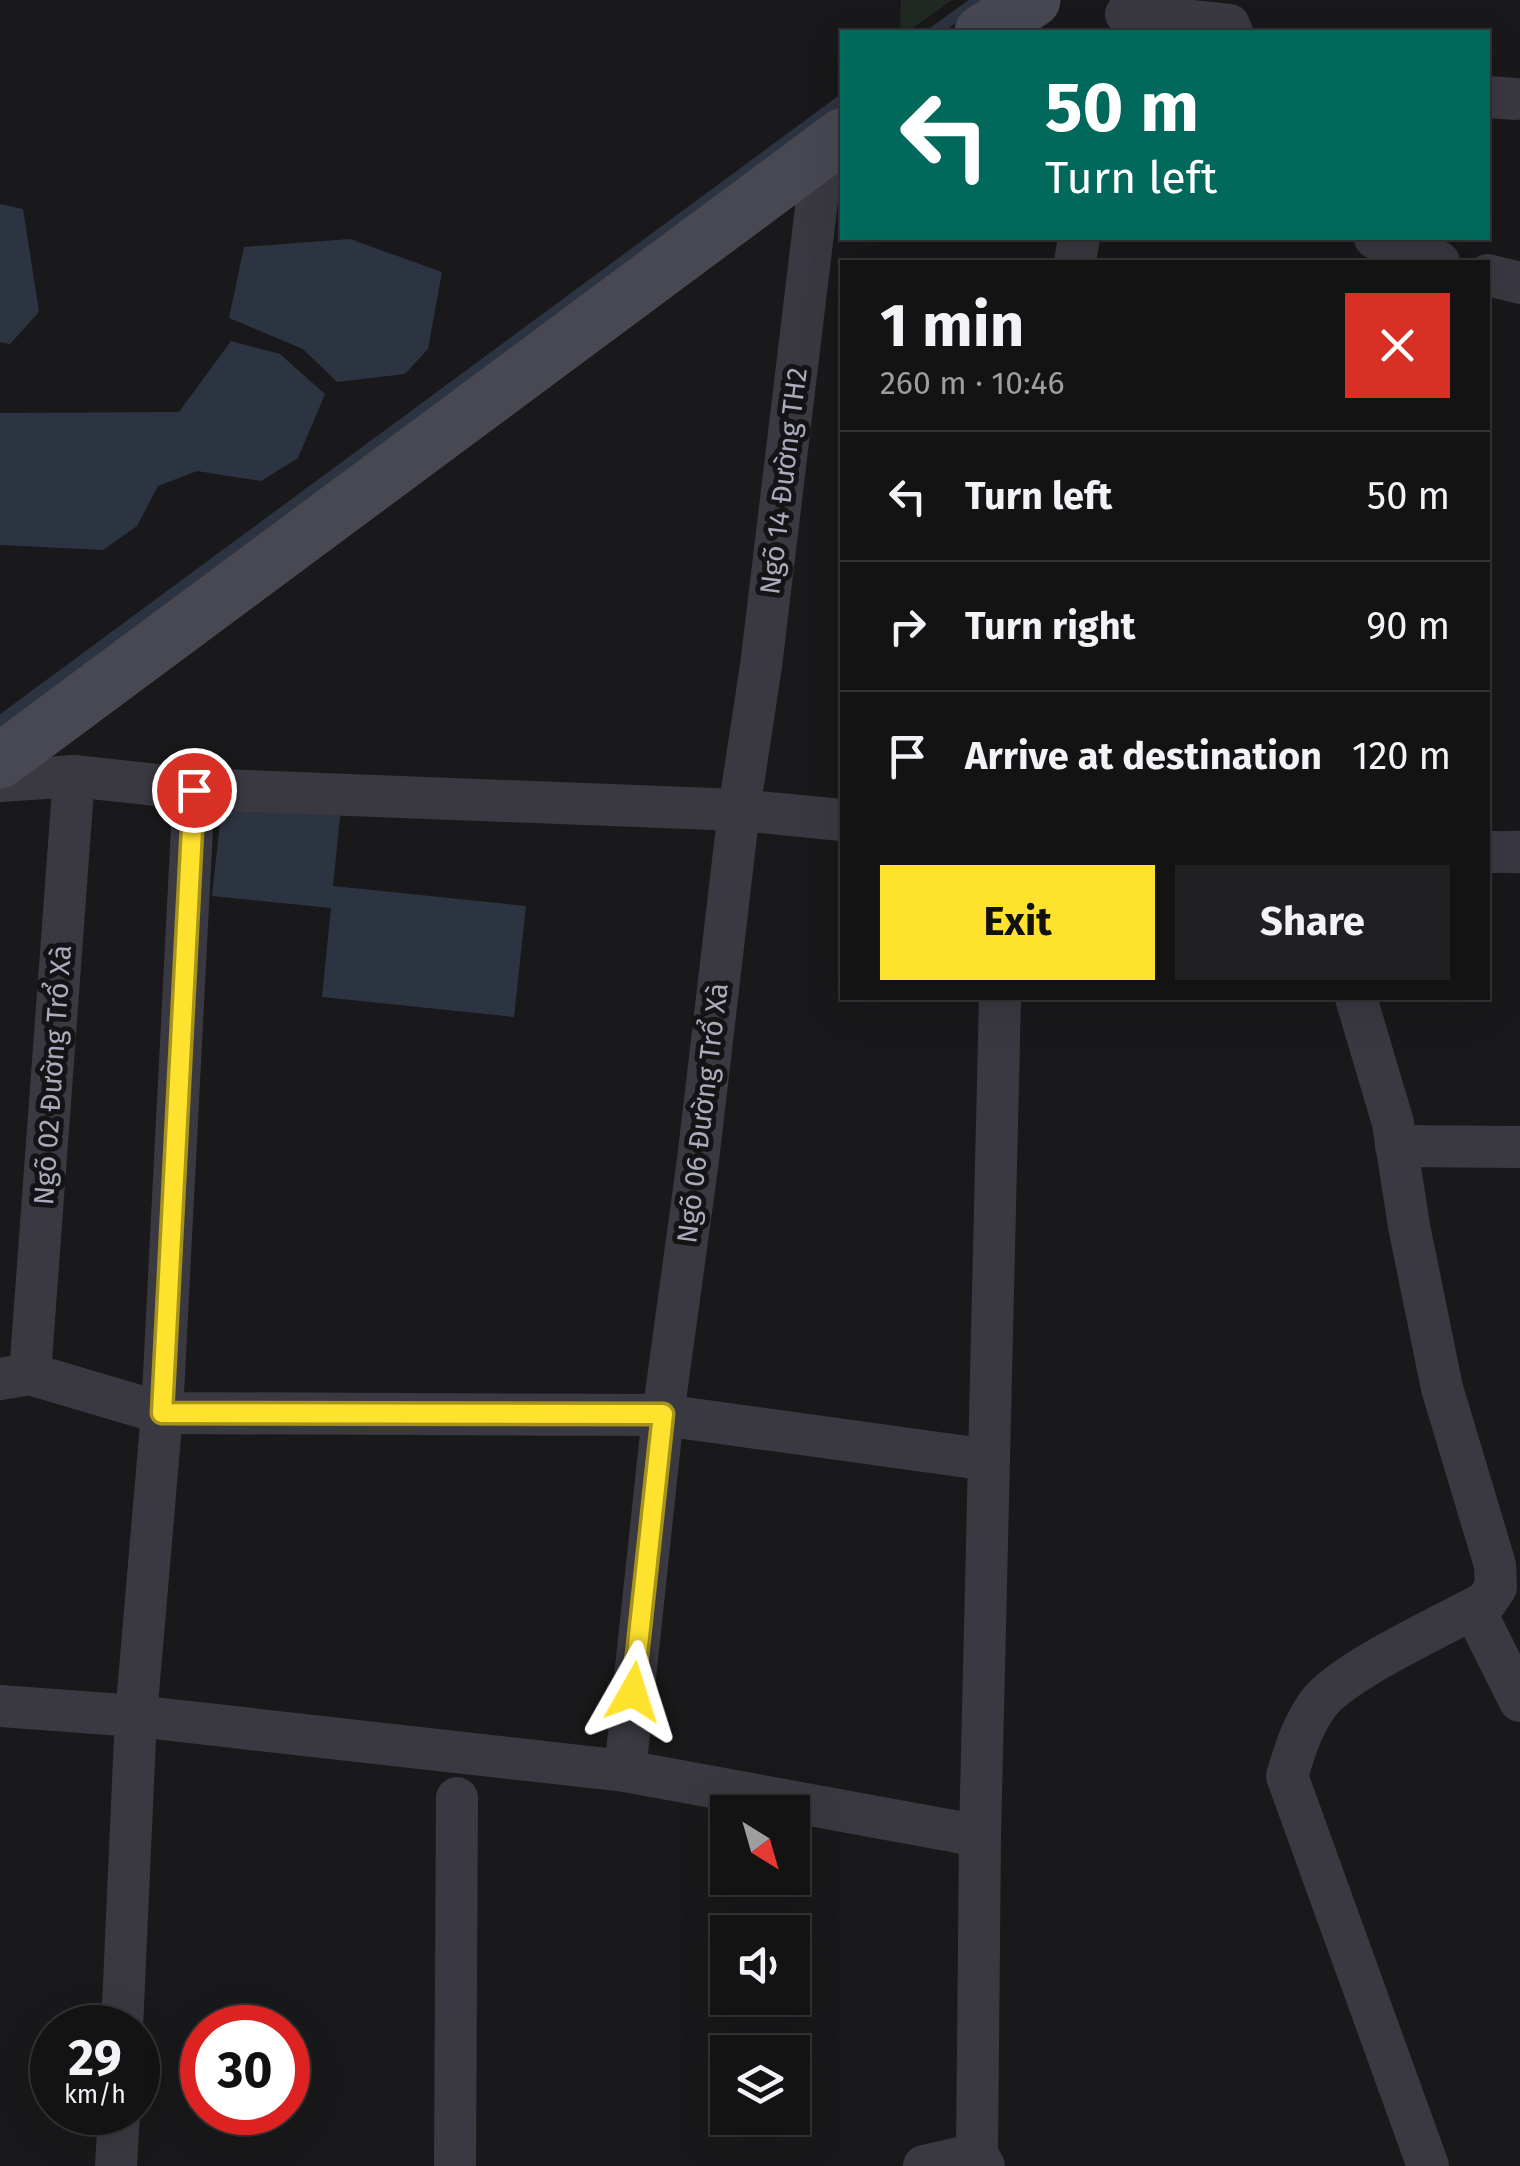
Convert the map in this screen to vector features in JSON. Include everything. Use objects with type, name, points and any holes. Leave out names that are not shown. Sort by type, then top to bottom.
[{"type":"main road","points":[[985,30],[1032,0]]},
{"type":"main road","points":[[0,760],[833,143]]},
{"type":"street","points":[[1125,15],[1229,25],[1231,30]]},
{"type":"street","name":"Ngõ 14 Đường TH2","points":[[739,810],[833,143]]},
{"type":"street","points":[[1380,240],[1434,260]]},
{"type":"street","points":[[1490,276],[1520,283]]},
{"type":"street","points":[[0,780],[74,776],[194,790],[739,810],[840,820]]},
{"type":"street","name":"Ngõ 02 Đường Trổ Xà","points":[[15,1376],[74,776]]},
{"type":"street","points":[[123,2005],[136,1716],[162,1413],[194,790]]},
{"type":"street","name":"Ngõ 06 Đường Trổ Xà","points":[[625,1771],[663,1414],[698,1160],[739,810]]},
{"type":"street","points":[[1490,852],[1520,852]]},
{"type":"street","points":[[924,2166],[980,2160],[980,1836],[1000,1000]]},
{"type":"street","points":[[1357,1000],[1396,1146],[1442,1388],[1495,1565],[1496,1587],[1486,1602],[1340,1682],[1320,1701],[1301,1732],[1287,1776],[1428,2166]]},
{"type":"street","points":[[1396,1146],[1520,1147]]},
{"type":"street","points":[[15,1376],[162,1413],[663,1414],[989,1460]]},
{"type":"street","points":[[1474,1609],[1520,1701]]},
{"type":"street","points":[[0,1706],[136,1716],[625,1771],[980,1836]]},
{"type":"street","points":[[456,2166],[457,1798]]},
{"type":"street","points":[[116,2166],[118,2135]]},
{"type":"shaded area","points":[[901,0],[952,0],[910,30],[900,30]]},
{"type":"water","points":[[0,204],[23,209],[39,312],[10,344],[0,342]]},
{"type":"water","points":[[350,239],[442,272],[428,349],[405,374],[337,382],[303,349],[229,318],[244,247]]},
{"type":"water","points":[[231,341],[280,354],[325,394],[298,458],[261,481],[197,471],[158,486],[137,526],[103,550],[0,545],[0,413],[179,412]]},
{"type":"water","points":[[224,785],[342,797],[333,886],[526,906],[514,1017],[322,997],[331,908],[212,896]]},
{"type":"waterway","points":[[937,30],[978,0]]},
{"type":"waterway","points":[[0,721],[840,101]]},
{"type":"route","points":[[194,790],[162,1413],[663,1414],[633,1692]]}]
